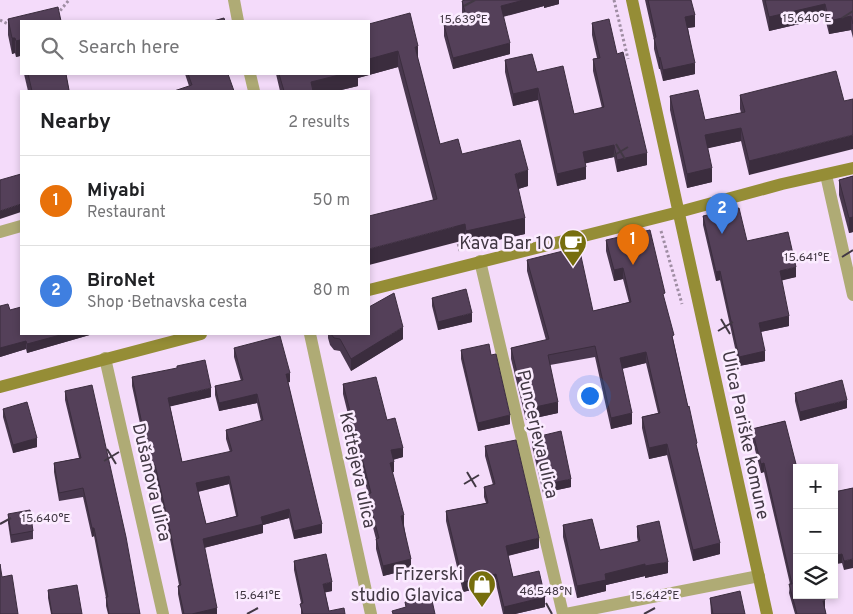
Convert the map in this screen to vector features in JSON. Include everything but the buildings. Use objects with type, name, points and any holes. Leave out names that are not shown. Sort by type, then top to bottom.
[{"type":"street","points":[[234,0],[238,20]]},
{"type":"street","name":"Ulica Pariške komune","points":[[632,0],[767,614]]},
{"type":"street","points":[[250,75],[254,90]]},
{"type":"street","points":[[370,290],[679,212],[782,184],[853,168]]},
{"type":"street","points":[[826,175],[853,295]]},
{"type":"street","points":[[0,232],[20,226]]},
{"type":"street","name":"Puncerjeva ulica","points":[[480,261],[565,614]]},
{"type":"street","points":[[0,387],[197,335]]},
{"type":"street","name":"Kettejeva ulica","points":[[310,335],[371,614]]},
{"type":"street","name":"Dušanova ulica","points":[[105,358],[163,614]]},
{"type":"street","points":[[565,614],[759,576]]},
{"type":"path","points":[[50,14],[59,12],[69,0]]},
{"type":"path","points":[[0,20],[8,24],[16,22]]},
{"type":"path","points":[[456,234],[460,251]]},
{"type":"place","name":"BiroNet","points":[[722,234]]},
{"type":"place","name":"Miyabi","points":[[633,265]]},
{"type":"place","name":"Kava Bar 10","points":[[573,267]]},
{"type":"place","name":"Frizerski studio Glavica","points":[[482,608]]}]
